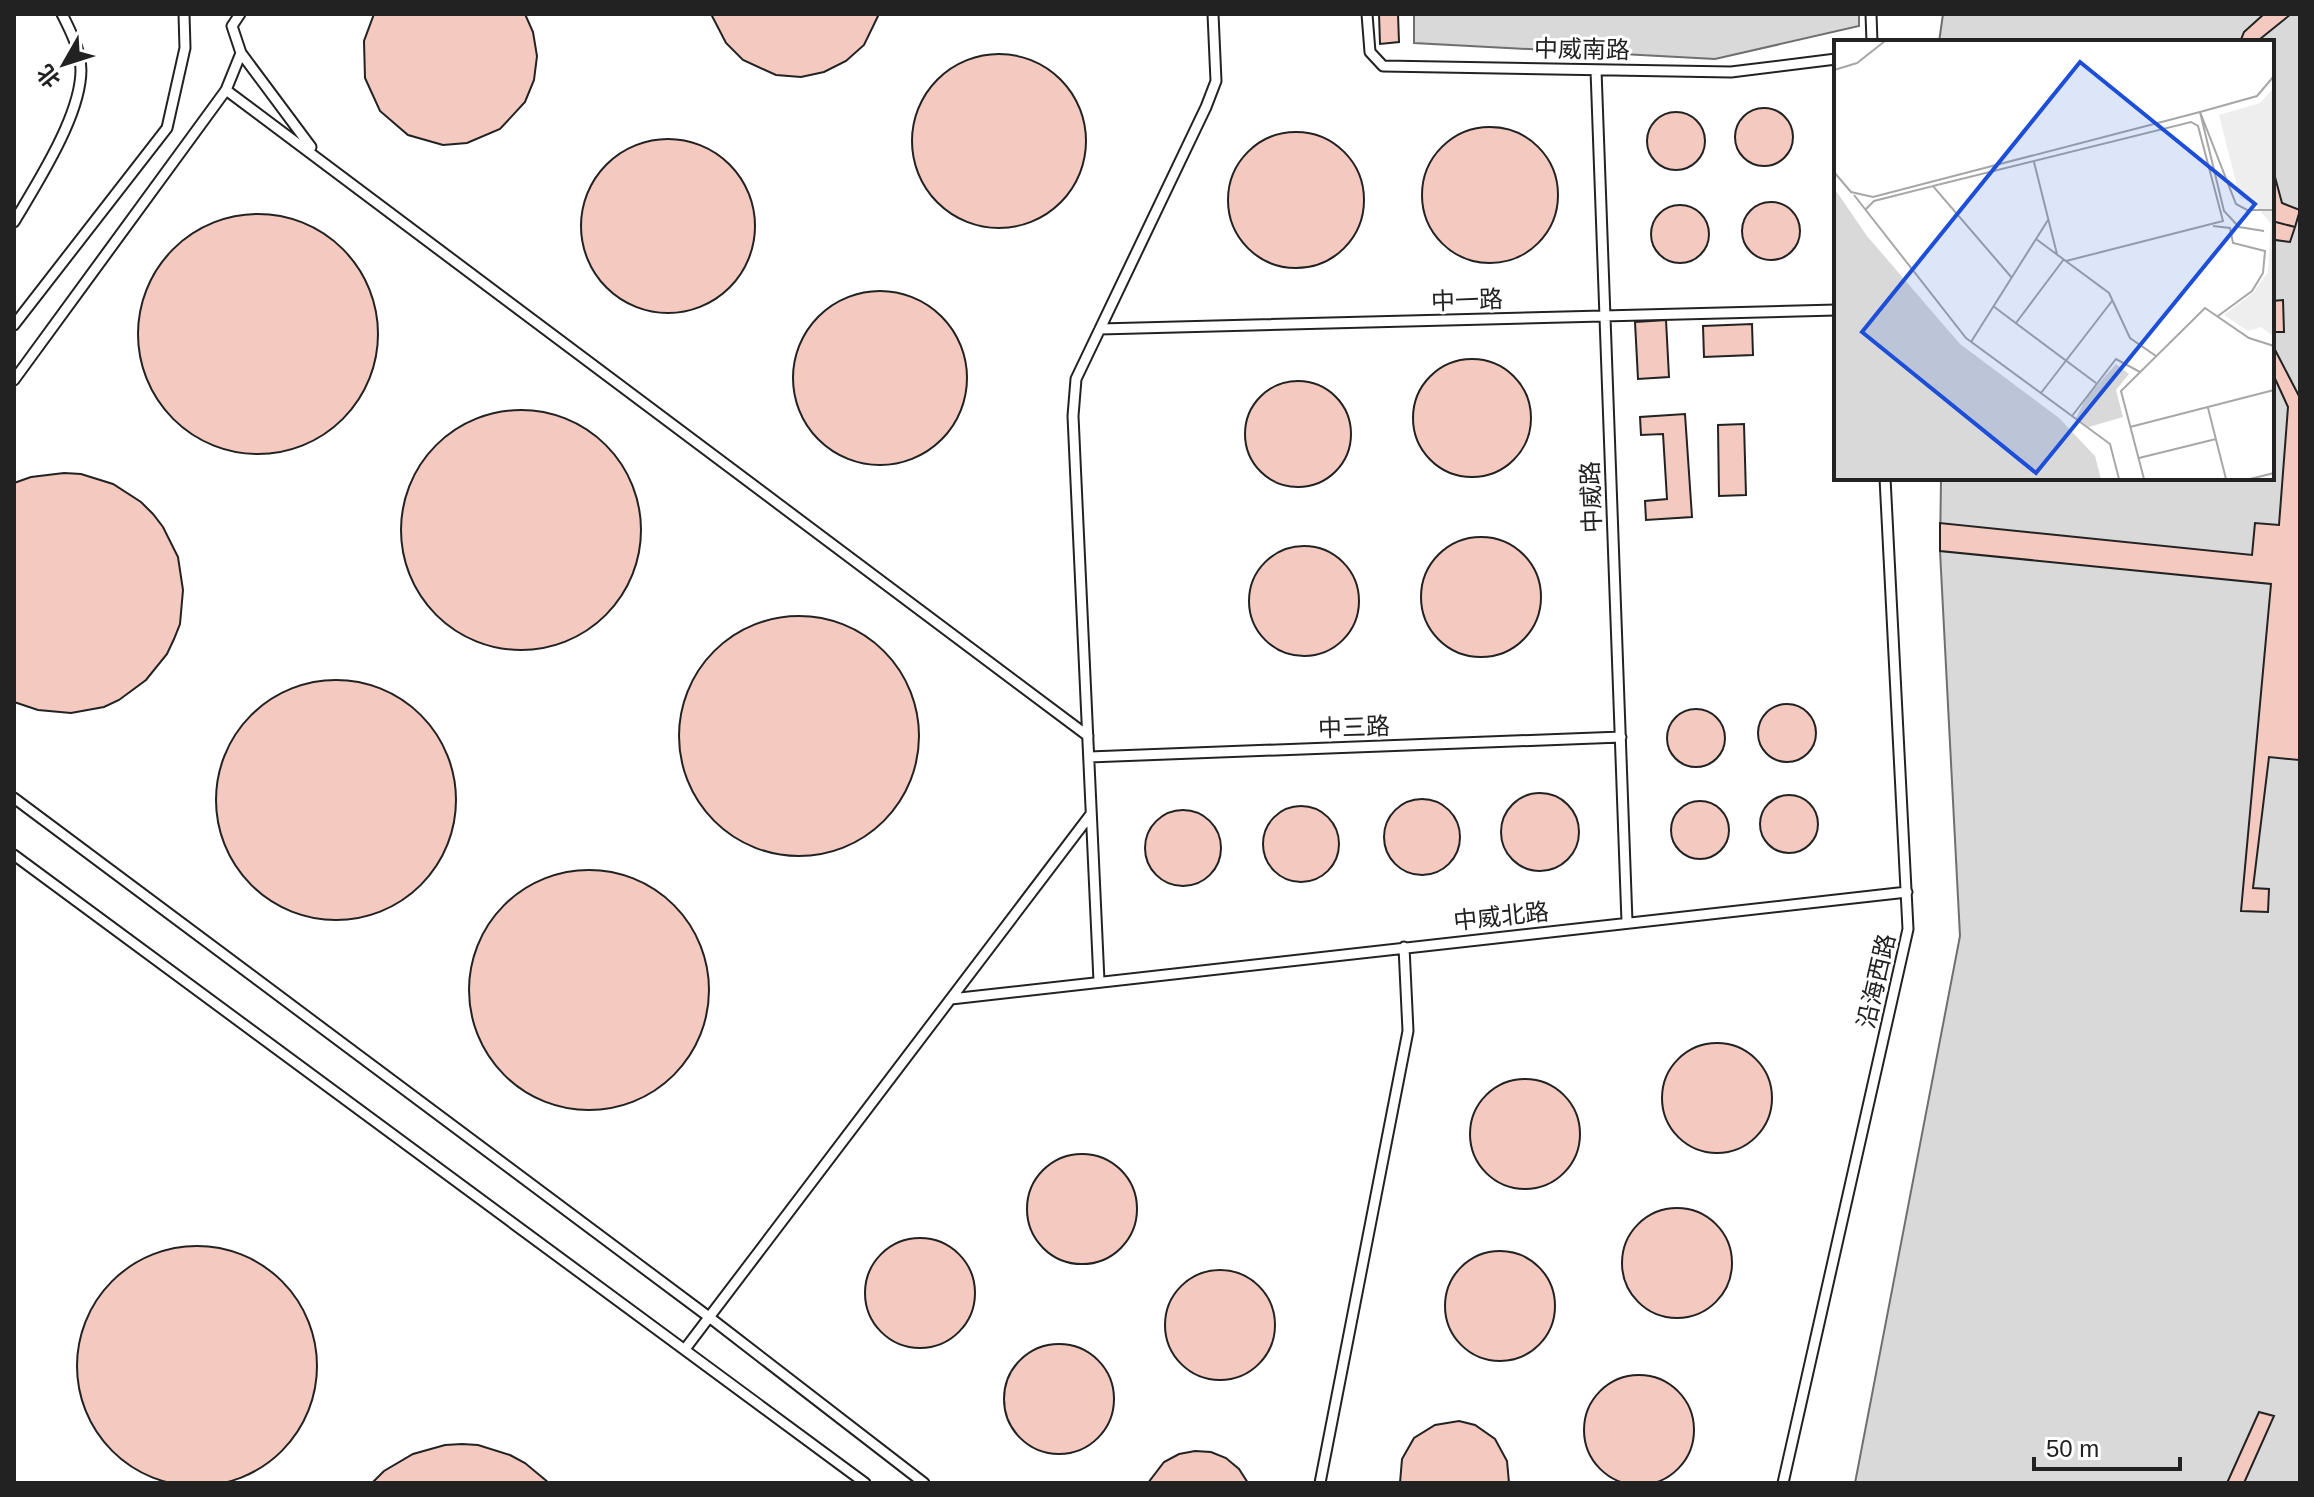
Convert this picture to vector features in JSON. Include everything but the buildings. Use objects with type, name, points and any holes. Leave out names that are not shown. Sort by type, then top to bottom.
[{"type":"lane","points":[[14,222],[51,157],[78,97],[80,57],[62,14]]},
{"type":"lane","points":[[14,325],[167,128],[185,48],[184,14]]},
{"type":"lane","points":[[240,14],[232,26],[241,53],[318,156]]},
{"type":"lane","points":[[1099,981],[1073,416],[1076,379],[1216,81],[1213,14]]},
{"type":"lane","name":"中威南路","points":[[1367,14],[1370,52],[1383,66],[1731,72],[1834,59]]},
{"type":"lane","points":[[1871,14],[1872,40]]},
{"type":"lane","points":[[14,380],[226,90],[241,53]]},
{"type":"lane","name":"中威路","points":[[1596,70],[1627,922]]},
{"type":"lane","points":[[226,90],[1088,736]]},
{"type":"lane","name":"中一路","points":[[1100,329],[1834,310]]},
{"type":"lane","name":"沿海西路","points":[[1783,1483],[1908,929],[1885,480]]},
{"type":"lane","name":"中三路","points":[[1089,757],[1621,737]]},
{"type":"lane","points":[[14,798],[709,1317],[924,1483]]},
{"type":"lane","points":[[685,1349],[1091,814]]},
{"type":"lane","points":[[14,855],[865,1483]]},
{"type":"lane","name":"中威北路","points":[[951,999],[1907,892]]},
{"type":"lane","points":[[1320,1483],[1408,1031],[1404,947]]},
{"type":"shaded area","points":[[1414,14],[1859,14],[1859,26],[1715,59],[1414,43]]},
{"type":"shaded area","points":[[1943,14],[2300,14],[2300,1483],[1855,1483],[1960,936],[1940,551],[1941,480],[2274,480],[2274,40],[1939,40]]}]
